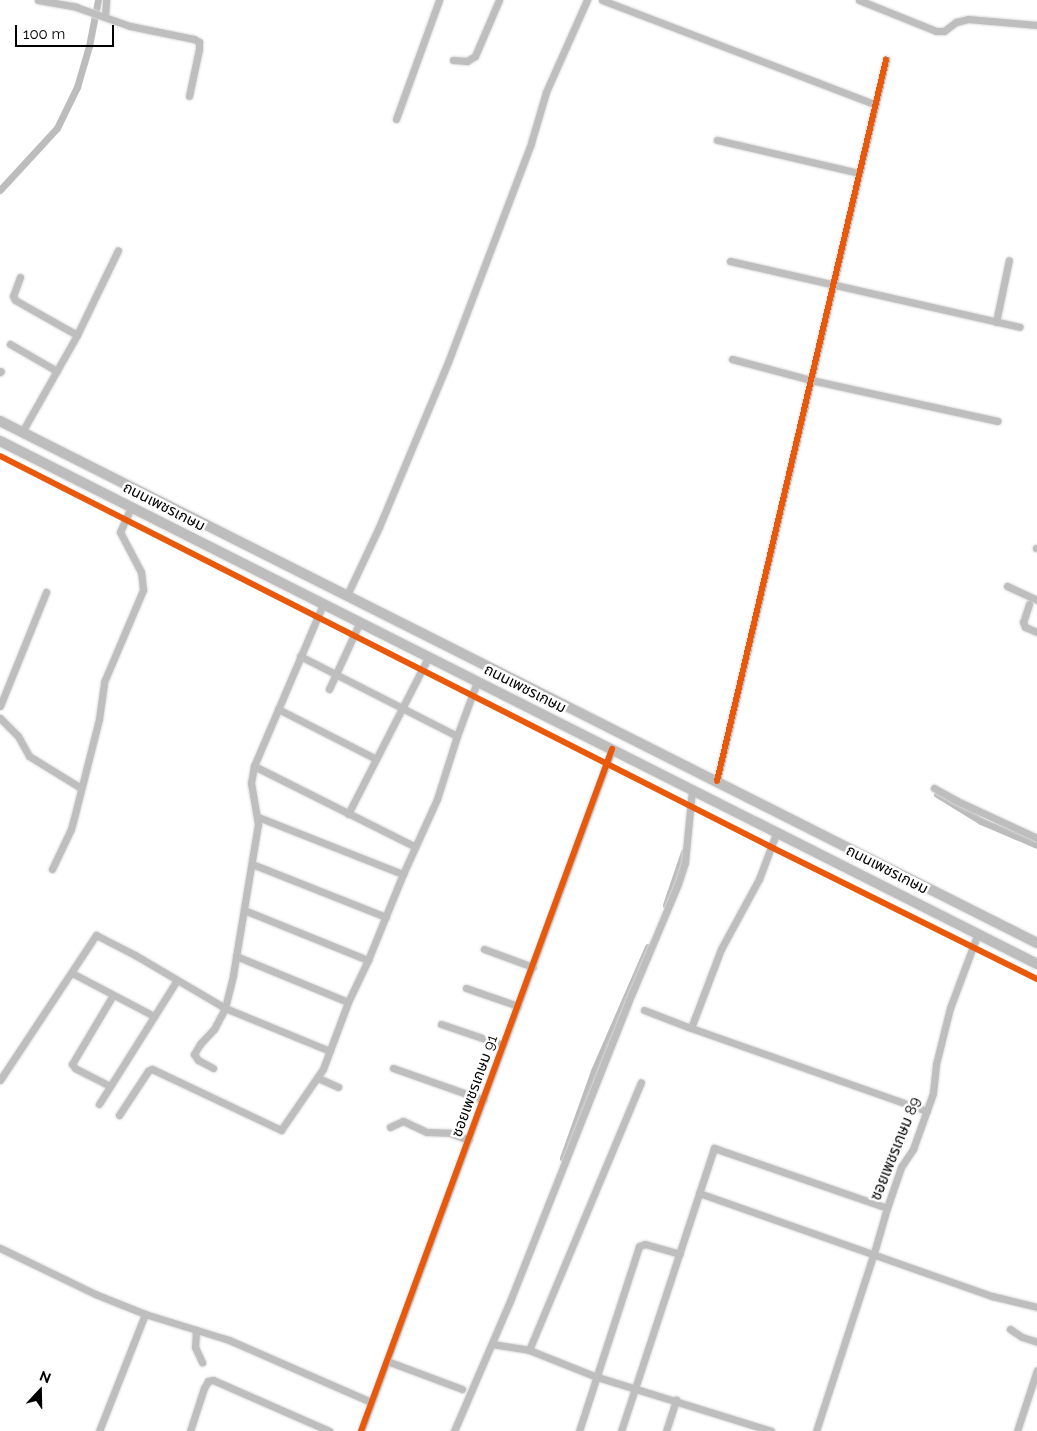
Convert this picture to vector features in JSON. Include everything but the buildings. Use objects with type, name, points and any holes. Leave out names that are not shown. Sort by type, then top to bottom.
[{"type":"main road","name":"ถนนเพชรเกษม","points":[[0,421],[1037,943]]},
{"type":"main road","name":"ถนนเพชรเกษม","points":[[0,441],[978,932],[1037,964]]},
{"type":"street","points":[[38,0],[91,11],[130,26],[167,35],[190,37],[198,42],[199,49],[189,96]]},
{"type":"street","points":[[103,16],[106,0]]},
{"type":"street","points":[[396,119],[439,0]]},
{"type":"street","points":[[453,60],[467,62],[475,56],[499,0]]},
{"type":"street","points":[[347,595],[379,527],[448,362],[531,143],[546,92],[587,0]]},
{"type":"street","points":[[602,0],[875,104]]},
{"type":"street","points":[[859,0],[936,30],[944,31],[956,22],[968,19],[1037,25]]},
{"type":"street","points":[[717,781],[886,60]]},
{"type":"street","points":[[717,140],[859,173]]},
{"type":"street","points":[[22,432],[77,335],[118,250]]},
{"type":"street","points":[[996,322],[1010,260]]},
{"type":"street","points":[[730,261],[1020,327]]},
{"type":"street","points":[[20,277],[13,296],[15,300],[77,335]]},
{"type":"street","points":[[10,344],[57,370]]},
{"type":"street","points":[[732,359],[811,380],[998,421]]},
{"type":"street","points":[[52,869],[71,829],[99,719],[104,682],[143,590],[141,572],[120,532],[131,506]]},
{"type":"street","points":[[1007,586],[1037,600]]},
{"type":"street","points":[[0,706],[46,592]]},
{"type":"street","points":[[214,1068],[198,1060],[195,1052],[214,1029],[225,1008],[236,956],[252,864],[258,816],[251,783],[254,766],[323,604]]},
{"type":"street","points":[[1029,604],[1023,622],[1025,626],[1037,632]]},
{"type":"street","points":[[329,689],[360,622]]},
{"type":"street","points":[[300,656],[457,736]]},
{"type":"street","points":[[348,814],[429,656]]},
{"type":"street","points":[[119,1115],[148,1071],[152,1069],[281,1130],[318,1078],[330,1051],[348,1002],[368,960],[414,846],[423,833],[437,799],[457,736],[478,682]]},
{"type":"street","points":[[278,709],[376,759]]},
{"type":"street","points":[[0,718],[18,736],[29,756],[81,788]]},
{"type":"street","name":"ซอยเพชรเกษม 91","points":[[362,1431],[371,1402],[612,749]]},
{"type":"street","points":[[254,766],[414,846]]},
{"type":"street","points":[[934,788],[957,801],[1037,838]]},
{"type":"street","points":[[454,1431],[492,1344],[678,884],[688,846],[692,789]]},
{"type":"street","points":[[258,816],[403,874]]},
{"type":"street","points":[[691,1028],[721,949],[759,879],[777,831]]},
{"type":"street","points":[[252,864],[386,917]]},
{"type":"street","points":[[244,910],[368,960]]},
{"type":"street","name":"ซอยเพชรเกษม 89","points":[[816,1431],[887,1208],[902,1167],[913,1149],[928,1111],[933,1093],[936,1064],[950,1008],[978,932]]},
{"type":"street","points":[[0,1080],[96,935],[225,1008],[330,1051]]},
{"type":"street","points":[[484,949],[533,967]]},
{"type":"street","points":[[236,956],[348,1002]]},
{"type":"street","points":[[72,973],[154,1016]]},
{"type":"street","points":[[99,1104],[177,980]]},
{"type":"street","points":[[466,988],[518,1006]]},
{"type":"street","points":[[110,1086],[75,1068],[72,1064],[113,995]]},
{"type":"street","points":[[644,1010],[928,1111]]},
{"type":"street","points":[[441,1024],[503,1045]]},
{"type":"street","points":[[393,1068],[484,1100]]},
{"type":"street","points":[[318,1078],[338,1087]]},
{"type":"street","points":[[529,1350],[641,1082]]},
{"type":"street","points":[[390,1127],[403,1121],[428,1132],[450,1133],[469,1140]]},
{"type":"street","points":[[621,1431],[714,1148],[717,1147],[887,1208]]},
{"type":"street","points":[[699,1194],[874,1253],[992,1296],[1037,1307]]},
{"type":"street","points":[[579,1431],[639,1246],[645,1244],[680,1254]]},
{"type":"street","points":[[0,1248],[95,1294],[145,1314],[257,1352],[371,1402]]},
{"type":"street","points":[[98,1431],[145,1314]]},
{"type":"street","points":[[1010,1329],[1037,1342]]},
{"type":"street","points":[[196,1330],[195,1347],[202,1362]]},
{"type":"street","points":[[492,1344],[529,1350],[597,1376],[676,1400],[753,1428],[771,1431]]},
{"type":"street","points":[[387,1361],[462,1389]]},
{"type":"street","points":[[1017,1431],[1037,1370]]},
{"type":"street","points":[[190,1431],[204,1388],[208,1381],[213,1380],[329,1431]]},
{"type":"street","points":[[666,1431],[676,1400]]},
{"type":"waterway","points":[[0,190],[57,128],[77,87],[89,46],[98,0]]},
{"type":"waterway","points":[[937,794],[981,821],[1037,845]]},
{"type":"waterway","points":[[666,905],[684,852]]},
{"type":"waterway","points":[[563,1158],[594,1071],[648,947]]},
{"type":"cycle path","points":[[717,781],[886,60]]},
{"type":"cycle path","points":[[0,456],[771,847],[1037,979]]},
{"type":"cycle path","points":[[361,1431],[612,749]]}]
